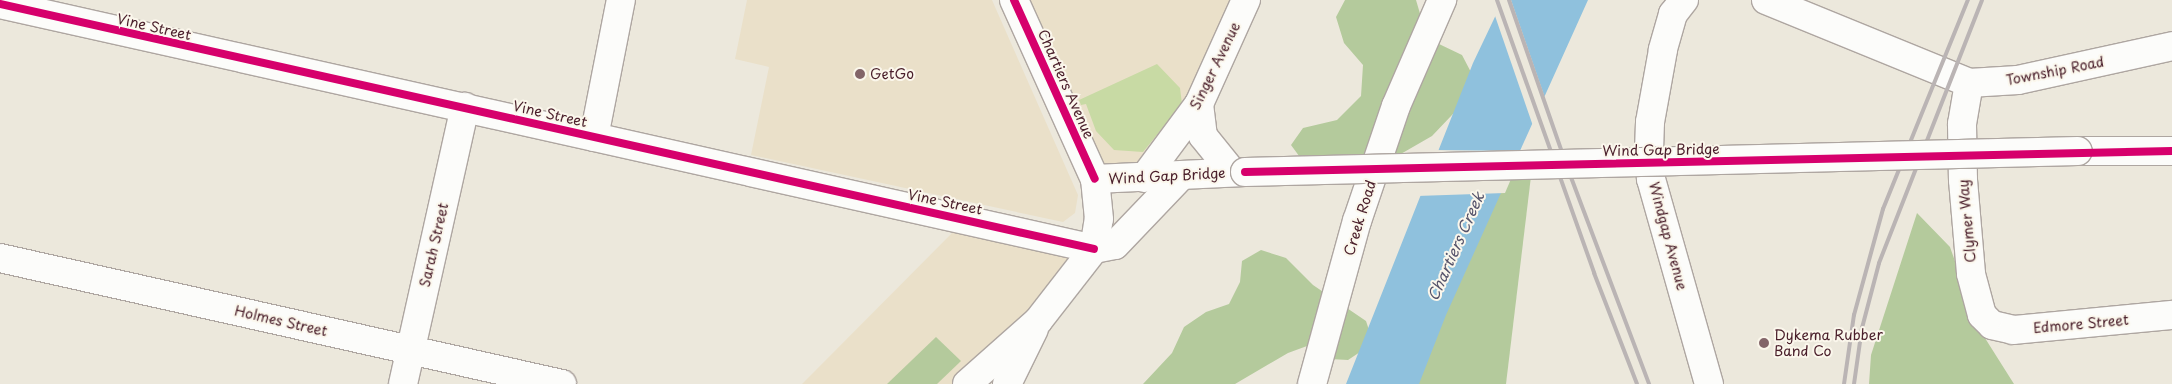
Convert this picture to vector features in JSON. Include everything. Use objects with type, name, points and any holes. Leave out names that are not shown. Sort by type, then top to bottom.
[{"type":"street","points":[[594,137],[621,0]]},
{"type":"street","name":"Chartiers Avenue","points":[[1014,0],[1095,179]]},
{"type":"street","name":"Singer Avenue","points":[[1144,178],[1199,104],[1246,0]]},
{"type":"street","name":"Creek Road","points":[[1312,384],[1357,221],[1396,106],[1442,0]]},
{"type":"street","name":"Windgap Avenue","points":[[1684,0],[1673,14],[1663,50],[1650,122],[1649,151],[1651,179],[1710,384]]},
{"type":"street","name":"Township Road","points":[[1766,0],[1938,72],[1969,82],[2018,80],[2172,46]]},
{"type":"street","name":"Vine Street","points":[[0,4],[465,107],[1094,250]]},
{"type":"street","name":"Clymer Way","points":[[1969,82],[1962,124],[1966,236],[1976,296],[1982,315],[1992,325]]},
{"type":"street","points":[[1199,104],[1203,136],[1238,172]]},
{"type":"street","name":"Sarah Street","points":[[403,384],[465,107]]},
{"type":"street","name":"Wind Gap Bridge","points":[[1095,179],[1238,172],[2078,151],[2172,151]]},
{"type":"street","points":[[1094,250],[1115,245],[1181,176]]},
{"type":"street","points":[[967,384],[1038,320],[1094,250],[1099,219],[1095,179]]},
{"type":"street","name":"Holmes Street","points":[[0,258],[562,384]]},
{"type":"street","name":"Edmore Street","points":[[1992,325],[2012,330],[2172,315]]},
{"type":"street","points":[[1007,384],[1038,320]]},
{"type":"shaded area","points":[[747,0],[992,0],[1078,195],[1075,213],[1063,222],[751,155],[769,67],[735,59]]},
{"type":"shaded area","points":[[1014,0],[1246,0],[1144,178],[1095,179]]},
{"type":"shaded area","points":[[966,219],[1094,249],[967,384],[802,384]]},
{"type":"green space","points":[[1345,0],[1416,0],[1421,17],[1439,44],[1462,55],[1474,78],[1471,95],[1432,136],[1399,155],[1302,160],[1291,145],[1303,128],[1337,120],[1361,96],[1363,65],[1344,43],[1336,17]]},
{"type":"green space","points":[[1157,64],[1180,88],[1182,104],[1143,152],[1114,150],[1096,131],[1086,104],[1081,105],[1079,100]]},
{"type":"green space","points":[[1492,162],[1532,168],[1506,384],[1390,384]]},
{"type":"green space","points":[[1917,213],[1950,247],[1978,327],[2014,384],[1869,384],[1871,355]]},
{"type":"green space","points":[[1261,250],[1286,258],[1313,285],[1366,321],[1370,333],[1366,348],[1348,360],[1330,359],[1307,346],[1288,353],[1235,384],[1143,384],[1172,353],[1184,327],[1206,312],[1229,304],[1240,282],[1242,261]]},
{"type":"green space","points":[[936,337],[961,361],[937,384],[887,384]]},
{"type":"water","name":"Chartiers Creek","points":[[1503,0],[1588,0],[1446,315],[1419,384],[1346,384],[1473,63]]},
{"type":"pier","points":[[1500,0],[1511,0],[1545,98],[1533,126],[1494,13]]},
{"type":"pier","points":[[1435,150],[1523,151],[1505,193],[1417,196]]},
{"type":"railway","points":[[1497,0],[1594,273],[1637,384]]},
{"type":"railway","points":[[1509,0],[1569,172],[1649,384]]},
{"type":"railway","points":[[1844,384],[1854,315],[1883,209],[1968,0]]},
{"type":"railway","points":[[1854,384],[1862,328],[1879,263],[1982,0]]},
{"type":"cycle path","points":[[1014,0],[1095,179]]},
{"type":"cycle path","points":[[0,4],[1094,249]]},
{"type":"cycle path","points":[[1245,172],[2172,151]]},
{"type":"place","name":"GetGo","points":[[860,74]]},
{"type":"place","name":"Dykema Rubber Band Co","points":[[1764,343]]}]
